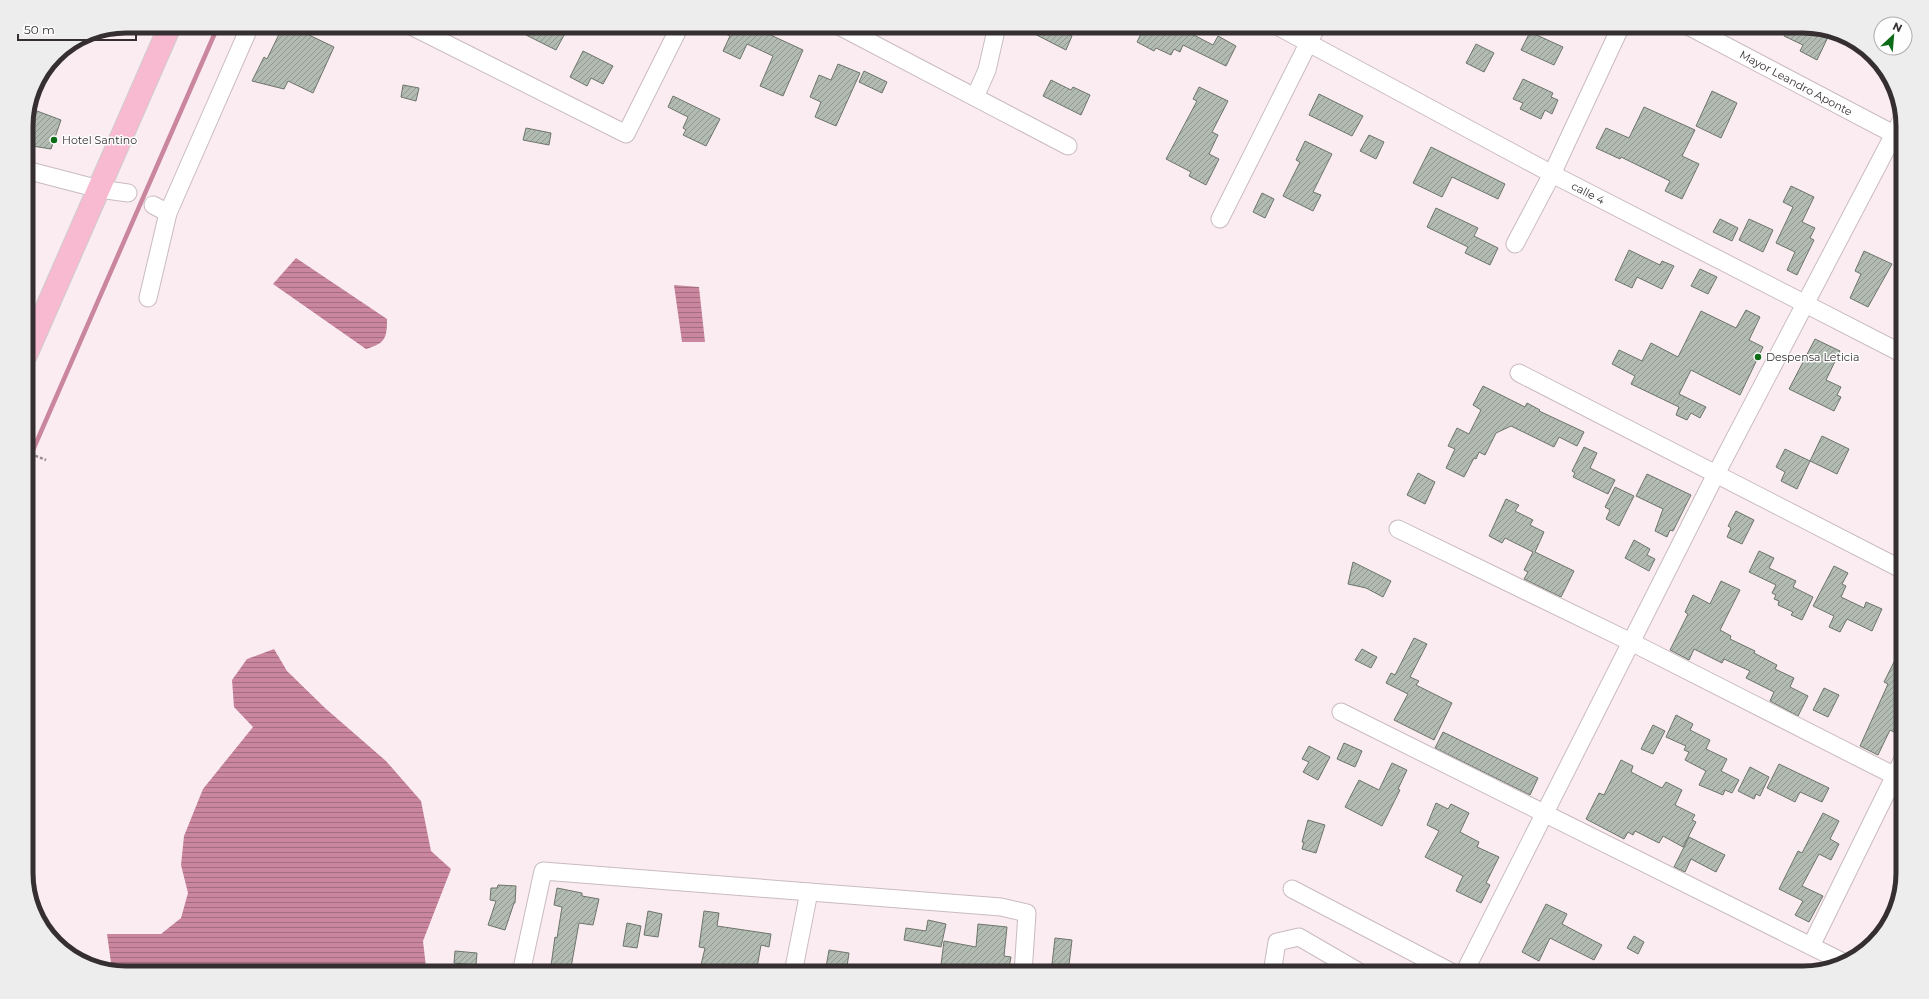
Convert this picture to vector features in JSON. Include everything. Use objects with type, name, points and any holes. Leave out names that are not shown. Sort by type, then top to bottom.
[{"type":"highway","points":[[33,339],[167,33]]},
{"type":"street","points":[[148,298],[161,209],[247,33]]},
{"type":"street","points":[[425,33],[626,134],[676,33]]},
{"type":"street","points":[[852,33],[1068,146]]},
{"type":"street","points":[[975,97],[987,70],[995,33]]},
{"type":"street","name":"calle 4","points":[[1291,33],[1552,174],[1896,350]]},
{"type":"street","points":[[1220,219],[1314,33]]},
{"type":"street","points":[[1515,244],[1552,174],[1618,33]]},
{"type":"street","name":"Mayor Leandro Aponte","points":[[1701,33],[1896,136]]},
{"type":"street","points":[[1468,966],[1633,643],[1716,474],[1805,303],[1896,141]]},
{"type":"street","points":[[33,172],[99,189],[128,193]]},
{"type":"street","points":[[1519,373],[1896,566]]},
{"type":"street","points":[[1398,529],[1633,643],[1896,776]]},
{"type":"street","points":[[1341,712],[1837,959]]},
{"type":"street","points":[[1811,946],[1896,784]]},
{"type":"street","points":[[523,966],[543,871],[1001,907],[1027,913],[1023,966]]},
{"type":"street","points":[[1292,889],[1440,966]]},
{"type":"street","points":[[794,966],[809,892]]},
{"type":"street","points":[[1274,966],[1277,942],[1298,937],[1349,966]]},
{"type":"path","points":[[33,455],[46,460]]},
{"type":"shaded area","points":[[296,258],[387,319],[384,339],[377,345],[366,349],[273,284]]},
{"type":"shaded area","points":[[674,285],[699,287],[705,342],[682,342]]},
{"type":"shaded area","points":[[274,649],[287,671],[325,708],[386,761],[421,801],[431,851],[451,869],[423,941],[426,966],[120,966],[111,965],[107,934],[161,934],[181,918],[188,893],[181,865],[184,836],[203,789],[253,727],[234,707],[232,680],[247,659]]},
{"type":"building","points":[[280,33],[310,33],[309,35],[334,47],[313,93],[288,81],[284,89],[252,81],[264,57],[267,59]]},
{"type":"building","points":[[527,33],[565,33],[556,50],[526,35]]},
{"type":"building","points":[[724,33],[766,33],[803,50],[783,96],[760,86],[773,56],[747,44],[740,59],[723,51],[730,36]]},
{"type":"building","points":[[1033,33],[1066,33],[1072,36],[1066,50]]},
{"type":"building","points":[[1142,33],[1190,33],[1213,45],[1218,36],[1236,46],[1226,66],[1183,45],[1180,52],[1174,49],[1171,55],[1156,48],[1154,51],[1137,42]]},
{"type":"building","points":[[1530,33],[1563,47],[1554,65],[1521,50]]},
{"type":"building","points":[[1785,33],[1809,33],[1828,37],[1817,60],[1800,51],[1803,45],[1784,36]]},
{"type":"building","points":[[1476,44],[1494,53],[1484,72],[1466,63]]},
{"type":"building","points":[[583,51],[613,66],[603,84],[591,78],[587,86],[570,77]]},
{"type":"building","points":[[838,64],[860,73],[836,126],[815,117],[821,102],[810,97],[819,75],[831,80]]},
{"type":"building","points":[[864,71],[887,82],[882,93],[859,82]]},
{"type":"building","points":[[1523,79],[1553,93],[1551,97],[1558,100],[1552,114],[1545,110],[1541,119],[1520,109],[1523,103],[1513,99]]},
{"type":"building","points":[[1051,80],[1071,90],[1073,87],[1090,95],[1081,115],[1043,96]]},
{"type":"building","points":[[403,85],[419,88],[416,101],[401,97]]},
{"type":"building","points":[[1199,87],[1228,101],[1212,132],[1218,135],[1209,154],[1219,159],[1206,185],[1189,176],[1191,172],[1166,159],[1197,101],[1193,99]]},
{"type":"building","points":[[1712,91],[1737,103],[1721,138],[1696,126]]},
{"type":"building","points":[[1319,94],[1363,116],[1352,136],[1309,115]]},
{"type":"building","points":[[673,96],[720,119],[706,146],[683,135],[686,130],[683,128],[688,117],[668,107]]},
{"type":"building","points":[[1644,107],[1695,130],[1682,156],[1699,164],[1682,199],[1665,191],[1670,181],[1621,157],[1620,159],[1596,148],[1606,128],[1629,138]]},
{"type":"building","points":[[35,110],[61,120],[51,149],[33,146]]},
{"type":"building","points":[[526,128],[551,133],[549,145],[523,140]]},
{"type":"building","points":[[1369,135],[1384,142],[1376,159],[1360,151]]},
{"type":"building","points":[[1305,141],[1332,154],[1313,192],[1321,195],[1313,211],[1283,196],[1300,162],[1296,160]]},
{"type":"building","points":[[1431,147],[1505,184],[1498,199],[1452,177],[1442,197],[1413,183]]},
{"type":"building","points":[[1791,186],[1814,197],[1802,222],[1815,228],[1810,238],[1814,240],[1797,275],[1787,270],[1795,252],[1776,243],[1793,207],[1783,202]]},
{"type":"building","points":[[1262,193],[1274,199],[1265,218],[1253,212]]},
{"type":"building","points":[[1436,208],[1478,228],[1474,236],[1498,248],[1490,265],[1465,253],[1468,247],[1427,227]]},
{"type":"building","points":[[1720,219],[1738,228],[1732,241],[1713,232]]},
{"type":"building","points":[[1749,219],[1773,230],[1763,252],[1739,240]]},
{"type":"building","points":[[1629,250],[1660,265],[1662,261],[1674,266],[1662,289],[1637,277],[1632,288],[1615,280]]},
{"type":"building","points":[[1864,251],[1892,264],[1868,307],[1850,298],[1861,274],[1855,271]]},
{"type":"building","points":[[1700,269],[1717,277],[1708,294],[1691,286]]},
{"type":"building","points":[[1746,310],[1760,317],[1749,340],[1763,347],[1740,395],[1691,370],[1679,394],[1706,407],[1700,418],[1691,413],[1687,420],[1676,415],[1679,407],[1631,384],[1635,376],[1612,364],[1619,350],[1642,361],[1651,343],[1678,357],[1701,311],[1736,328]]},
{"type":"building","points":[[1815,339],[1840,351],[1826,380],[1841,387],[1837,395],[1841,397],[1834,411],[1789,389]]},
{"type":"building","points":[[1483,386],[1525,407],[1527,403],[1540,410],[1539,411],[1584,432],[1577,446],[1559,437],[1554,447],[1511,426],[1496,433],[1485,455],[1479,452],[1476,459],[1474,458],[1464,477],[1446,468],[1455,449],[1448,446],[1457,428],[1469,434],[1481,410],[1473,405]]},
{"type":"building","points":[[1822,436],[1849,449],[1837,474],[1810,461]]},
{"type":"building","points":[[1584,447],[1597,453],[1590,468],[1615,480],[1608,494],[1573,477],[1575,473],[1572,471]]},
{"type":"building","points":[[1785,449],[1810,461],[1797,489],[1781,481],[1785,472],[1776,467]]},
{"type":"building","points":[[1418,473],[1435,482],[1425,504],[1407,495]]},
{"type":"building","points":[[1647,474],[1691,495],[1673,531],[1670,530],[1667,537],[1655,531],[1663,509],[1636,496]]},
{"type":"building","points":[[1615,487],[1634,496],[1619,526],[1606,519],[1610,510],[1605,507]]},
{"type":"building","points":[[1506,499],[1519,505],[1515,511],[1533,520],[1530,525],[1544,532],[1535,552],[1574,571],[1561,597],[1524,579],[1528,572],[1524,570],[1533,552],[1505,538],[1502,543],[1489,536]]},
{"type":"building","points":[[1736,511],[1754,520],[1742,544],[1727,537],[1731,528],[1728,526]]},
{"type":"building","points":[[1634,540],[1650,549],[1647,555],[1655,559],[1649,571],[1625,558]]},
{"type":"building","points":[[1759,551],[1774,558],[1769,568],[1796,581],[1793,587],[1813,597],[1802,620],[1791,615],[1793,612],[1778,605],[1779,601],[1774,599],[1776,595],[1772,593],[1776,585],[1749,572]]},
{"type":"building","points":[[1353,562],[1391,581],[1383,597],[1366,588],[1348,584]]},
{"type":"building","points":[[1834,566],[1848,573],[1842,584],[1846,586],[1841,597],[1864,608],[1866,602],[1882,609],[1872,631],[1847,619],[1840,632],[1829,627],[1834,616],[1813,606]]},
{"type":"building","points":[[1721,581],[1740,590],[1720,630],[1731,636],[1730,639],[1755,651],[1754,653],[1777,665],[1775,669],[1794,678],[1790,687],[1808,696],[1798,716],[1770,701],[1774,692],[1746,678],[1750,671],[1724,659],[1722,663],[1694,649],[1689,660],[1670,650],[1688,614],[1685,612],[1693,595],[1710,604]]},
{"type":"building","points":[[1414,638],[1427,644],[1410,677],[1419,681],[1416,685],[1452,703],[1434,740],[1394,720],[1408,694],[1386,683],[1391,673],[1395,675]]},
{"type":"building","points":[[1362,649],[1377,657],[1371,668],[1355,660]]},
{"type":"building","points":[[1896,658],[1896,733],[1890,730],[1878,755],[1860,746],[1888,684],[1884,682]]},
{"type":"building","points":[[1824,688],[1839,695],[1828,717],[1813,710]]},
{"type":"building","points":[[1676,715],[1693,724],[1690,730],[1710,740],[1706,749],[1727,759],[1721,771],[1739,780],[1732,793],[1725,790],[1723,795],[1699,785],[1706,771],[1685,760],[1689,752],[1684,750],[1686,746],[1666,737]]},
{"type":"building","points":[[1653,725],[1665,731],[1653,754],[1641,749]]},
{"type":"building","points":[[1443,732],[1538,778],[1530,795],[1435,748]]},
{"type":"building","points":[[1344,743],[1362,751],[1355,767],[1337,759]]},
{"type":"building","points":[[1309,746],[1330,757],[1318,780],[1303,772],[1309,762],[1302,759]]},
{"type":"building","points":[[1621,760],[1633,766],[1631,772],[1662,788],[1666,782],[1682,790],[1675,805],[1695,815],[1692,820],[1696,822],[1683,847],[1663,836],[1659,843],[1635,831],[1633,835],[1628,832],[1624,839],[1586,819],[1599,793],[1604,795]]},
{"type":"building","points":[[1392,763],[1407,770],[1398,789],[1400,790],[1382,826],[1345,807],[1359,780],[1379,790]]},
{"type":"building","points":[[1779,764],[1829,788],[1822,802],[1800,792],[1795,802],[1767,788]]},
{"type":"building","points":[[1750,767],[1769,777],[1760,796],[1756,794],[1754,799],[1738,791]]},
{"type":"building","points":[[1436,803],[1448,809],[1451,804],[1469,813],[1460,832],[1479,842],[1477,847],[1499,857],[1486,883],[1490,885],[1481,903],[1456,891],[1463,876],[1425,857],[1439,831],[1427,825]]},
{"type":"building","points":[[1823,813],[1839,821],[1830,839],[1839,844],[1831,860],[1819,854],[1802,886],[1823,896],[1809,922],[1795,915],[1803,901],[1779,889],[1798,851],[1802,853]]},
{"type":"building","points":[[1308,820],[1325,825],[1316,853],[1302,849],[1304,842],[1302,842]]},
{"type":"building","points":[[1689,837],[1725,855],[1716,872],[1691,859],[1685,872],[1674,867]]},
{"type":"building","points":[[498,885],[516,886],[515,903],[505,930],[488,925],[496,901],[490,900],[491,888],[497,888]]},
{"type":"building","points":[[557,888],[582,893],[582,896],[599,899],[593,925],[579,923],[571,966],[551,966],[555,937],[557,938],[562,907],[554,905]]},
{"type":"building","points":[[1546,904],[1567,914],[1562,924],[1602,945],[1594,960],[1550,938],[1539,961],[1522,952]]},
{"type":"building","points":[[648,911],[662,914],[658,937],[644,935]]},
{"type":"building","points":[[704,911],[719,913],[717,926],[771,934],[769,947],[761,945],[757,966],[701,966],[705,948],[699,947]]},
{"type":"building","points":[[928,920],[946,924],[941,947],[904,940],[906,928],[926,931]]},
{"type":"building","points":[[627,923],[641,926],[637,948],[623,946]]},
{"type":"building","points":[[978,924],[1007,927],[1004,956],[1011,957],[1009,966],[941,966],[944,941],[976,947]]},
{"type":"building","points":[[1634,936],[1644,942],[1638,954],[1627,948]]},
{"type":"building","points":[[1055,938],[1072,940],[1069,966],[1052,966]]},
{"type":"building","points":[[829,950],[849,953],[847,966],[826,966]]},
{"type":"building","points":[[455,951],[477,953],[476,965],[454,963]]},
{"type":"waterway","points":[[33,450],[215,33]]},
{"type":"place","name":"Hotel Santino","points":[[54,140]]},
{"type":"place","name":"Despensa Leticia","points":[[1758,357]]}]
